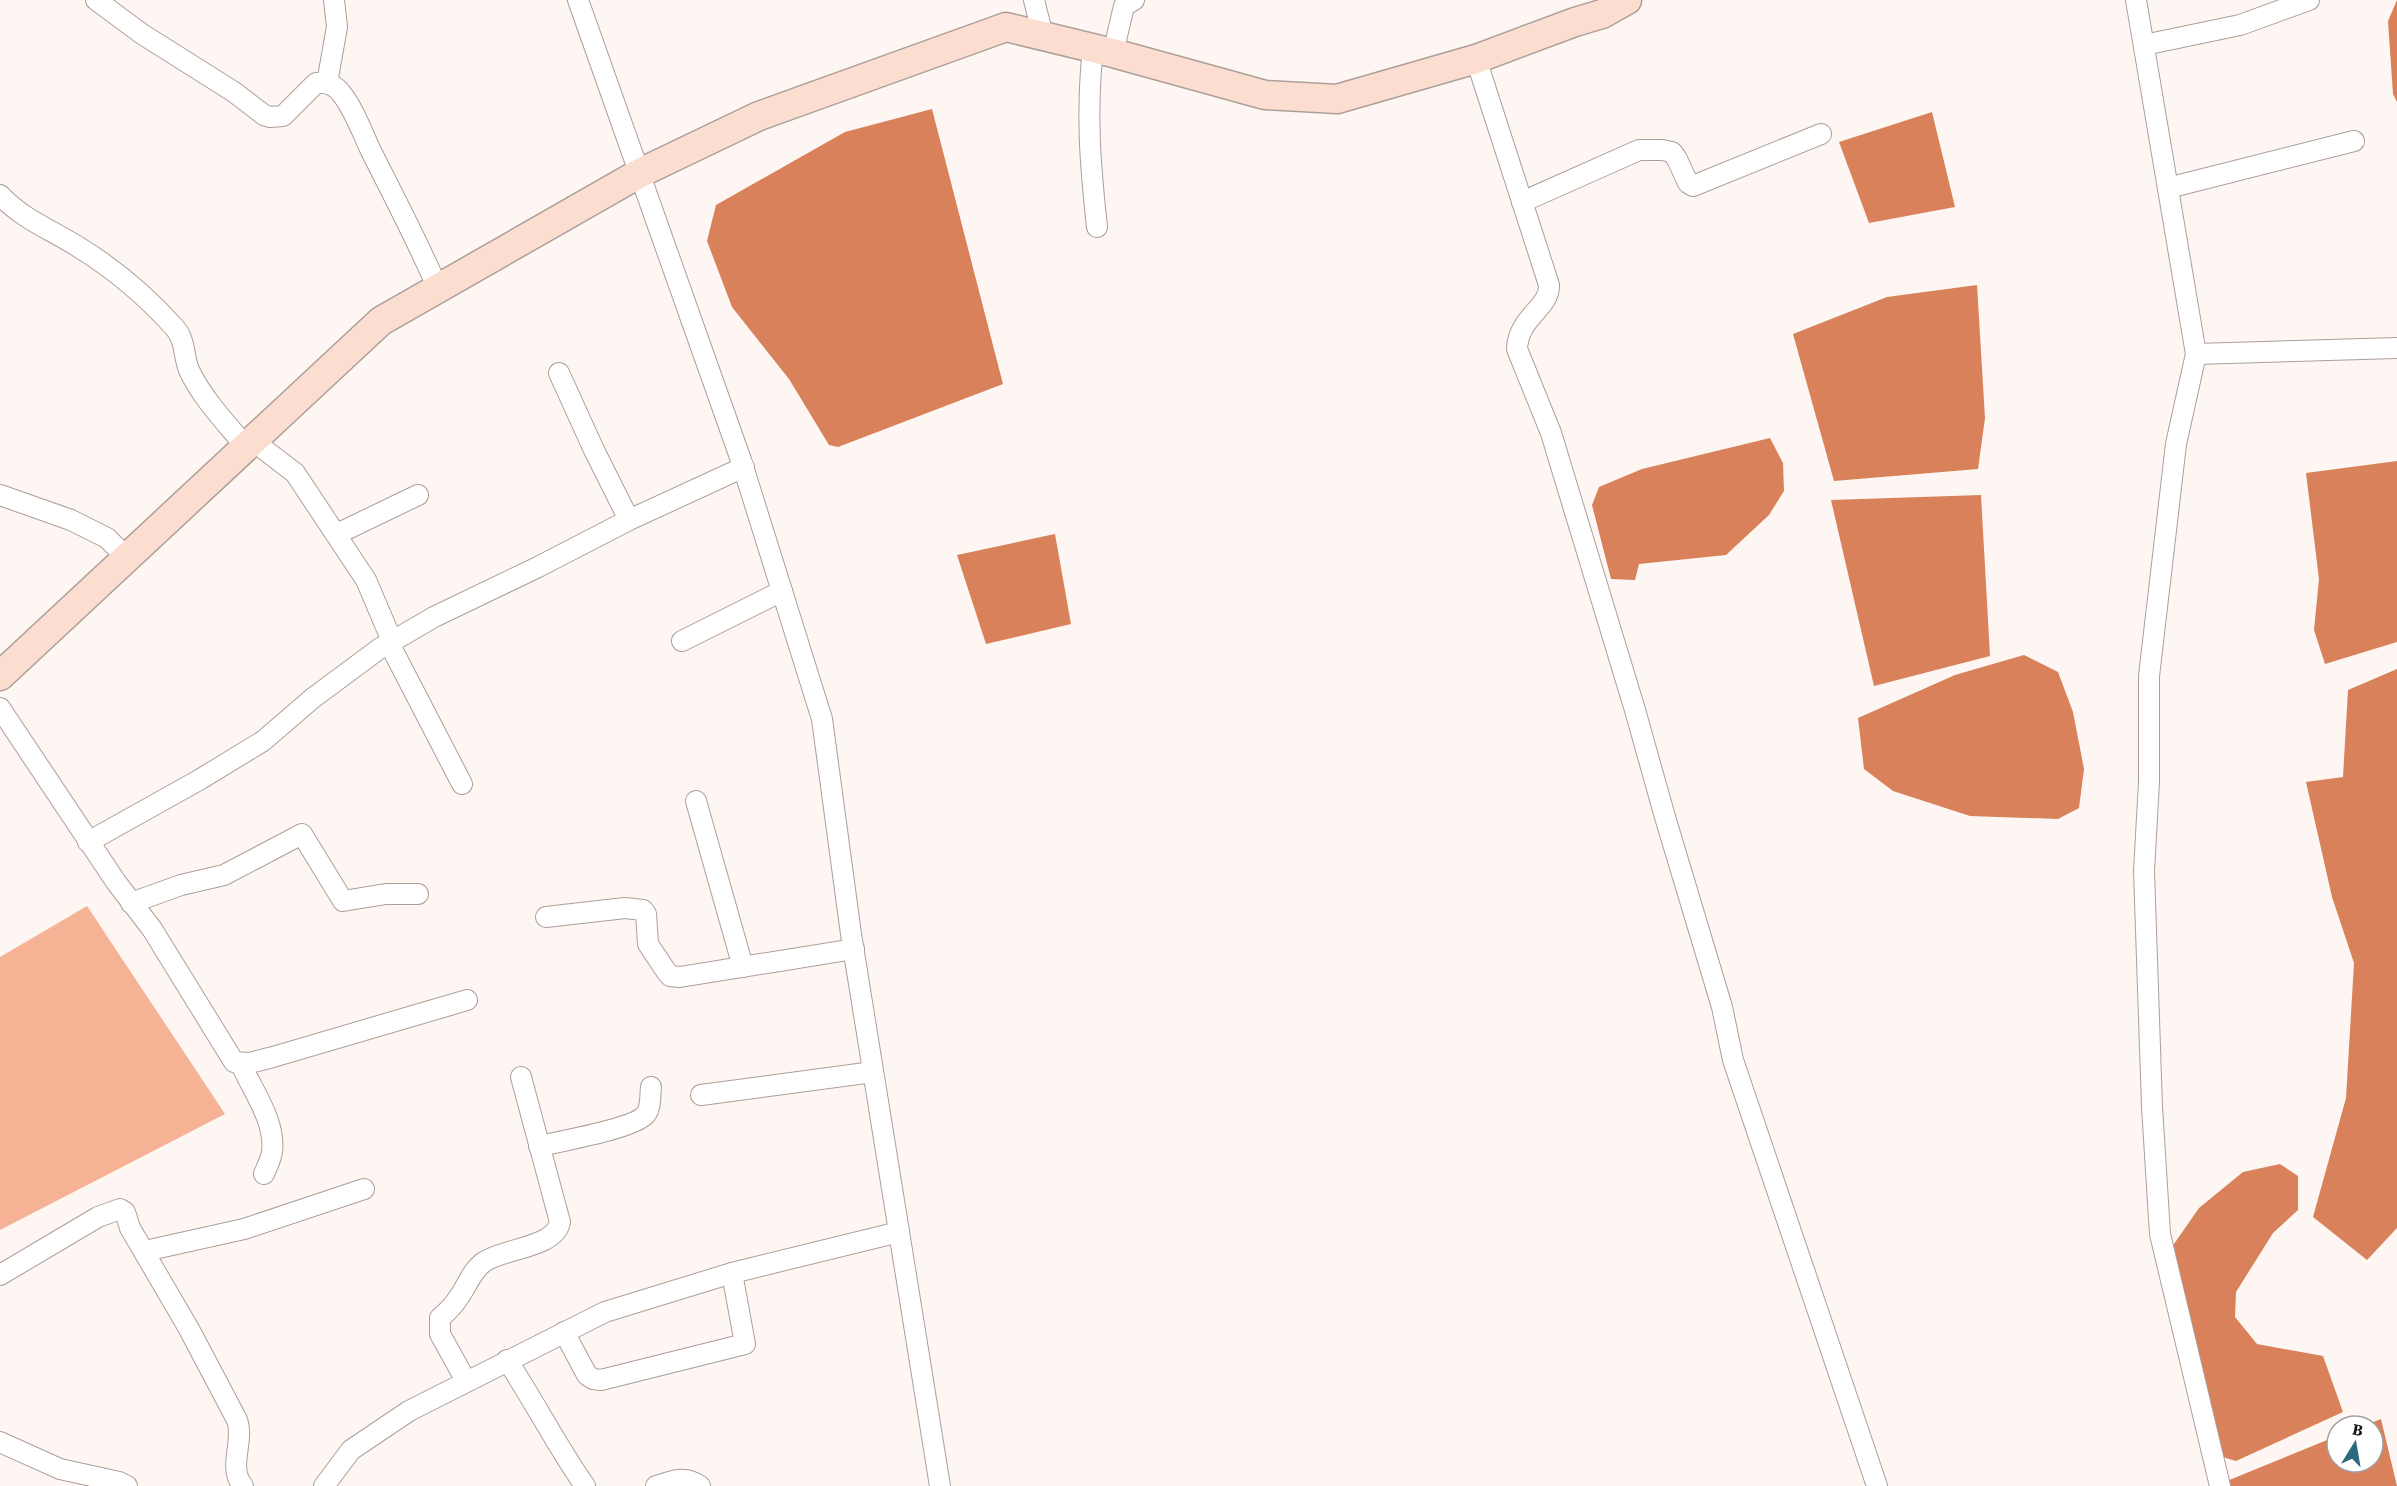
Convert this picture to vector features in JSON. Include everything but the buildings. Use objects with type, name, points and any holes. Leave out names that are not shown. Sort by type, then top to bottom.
[{"type":"street","points":[[96,0],[142,34],[234,92],[264,115],[283,116],[316,83],[327,83],[341,93],[438,289]]},
{"type":"street","points":[[327,83],[337,27],[334,0]]},
{"type":"street","points":[[578,0],[744,467],[822,719],[854,949],[940,1486]]},
{"type":"street","points":[[1034,0],[1043,36]]},
{"type":"street","points":[[1097,227],[1088,149],[1089,86],[1124,6],[1134,0]]},
{"type":"street","points":[[0,676],[381,321],[640,173],[759,116],[1006,27],[1103,50],[1265,96],[1337,99],[1476,59],[1575,22],[1599,7],[1627,0]]},
{"type":"street","points":[[2136,0],[2196,354],[2176,444],[2149,676],[2149,782],[2144,871],[2152,1107],[2160,1234],[2220,1486]]},
{"type":"street","points":[[2144,45],[2241,25],[2309,0]]},
{"type":"street","points":[[1476,59],[1547,275],[1549,293],[1522,327],[1517,349],[1551,433],[1722,1007],[1734,1060],[1877,1486]]},
{"type":"street","points":[[1522,202],[1639,150],[1672,152],[1688,183],[1693,186],[1821,134]]},
{"type":"street","points":[[2168,188],[2354,141]]},
{"type":"street","points":[[0,195],[15,210],[80,248],[120,276],[176,329],[183,342],[188,368],[197,383],[250,444],[295,473],[366,580],[391,642],[462,784]]},
{"type":"street","points":[[2196,354],[2397,348]]},
{"type":"street","points":[[559,373],[629,520]]},
{"type":"street","points":[[88,842],[263,741],[313,698],[391,642],[434,617],[629,520],[744,467]]},
{"type":"street","points":[[0,495],[71,520],[107,538],[127,558]]},
{"type":"street","points":[[337,534],[418,495]]},
{"type":"street","points":[[682,641],[782,591]]},
{"type":"street","points":[[0,708],[88,842],[152,929],[234,1062],[241,1064],[273,1057],[467,999]]},
{"type":"street","points":[[696,801],[743,967]]},
{"type":"street","points":[[132,903],[181,885],[224,875],[302,834],[343,901],[386,894],[418,894]]},
{"type":"street","points":[[546,918],[638,908],[644,910],[648,944],[670,975],[680,977],[854,949]]},
{"type":"street","points":[[241,1064],[269,1127],[272,1151],[264,1174]]},
{"type":"street","points":[[701,1095],[873,1072]]},
{"type":"street","points":[[466,1381],[440,1334],[440,1318],[458,1299],[482,1263],[506,1252],[542,1242],[554,1236],[559,1228],[560,1222],[556,1206],[521,1077]]},
{"type":"street","points":[[539,1146],[601,1132],[640,1120],[648,1113],[651,1087]]},
{"type":"street","points":[[145,1251],[244,1229],[364,1189]]},
{"type":"street","points":[[0,1275],[98,1217],[120,1209],[125,1212],[130,1228],[145,1251],[237,1420],[240,1429],[235,1472],[243,1486]]},
{"type":"street","points":[[324,1486],[351,1450],[409,1411],[605,1312],[732,1273],[899,1232]]},
{"type":"street","points":[[564,1332],[587,1375],[601,1380],[745,1344],[732,1273]]},
{"type":"street","points":[[507,1360],[566,1459],[585,1486]]},
{"type":"street","points":[[0,1442],[60,1469],[119,1482],[127,1486]]},
{"type":"street","points":[[656,1486],[681,1478],[692,1480],[700,1486]]},
{"type":"shaded area","points":[[2397,0],[2397,102],[2393,94],[2388,21]]},
{"type":"shaded area","points":[[932,109],[1003,384],[838,447],[829,445],[789,379],[732,307],[707,241],[716,205],[845,132]]},
{"type":"shaded area","points":[[1932,112],[1955,207],[1869,223],[1839,142]]},
{"type":"shaded area","points":[[1977,285],[1985,418],[1978,469],[1834,481],[1793,334],[1887,297]]},
{"type":"shaded area","points":[[1770,438],[1783,463],[1784,491],[1769,515],[1726,555],[1639,564],[1635,580],[1611,579],[1592,505],[1599,487],[1642,469]]},
{"type":"shaded area","points":[[2397,461],[2397,642],[2325,664],[2314,630],[2319,579],[2306,473]]},
{"type":"shaded area","points":[[1981,495],[1990,656],[1874,686],[1831,500]]},
{"type":"shaded area","points":[[1055,534],[1071,624],[986,644],[957,555]]},
{"type":"shaded area","points":[[2024,655],[2058,672],[2073,712],[2084,769],[2079,808],[2058,819],[1970,816],[1893,791],[1864,769],[1858,718],[1955,675]]},
{"type":"shaded area","points":[[2397,669],[2397,1228],[2367,1260],[2313,1217],[2346,1098],[2354,963],[2332,897],[2306,782],[2343,777],[2348,690]]},
{"type":"shaded area","points":[[87,906],[225,1114],[0,1230],[0,957]]},
{"type":"shaded area","points":[[2280,1164],[2298,1176],[2298,1210],[2273,1233],[2236,1292],[2235,1317],[2257,1344],[2323,1356],[2343,1412],[2325,1414],[2325,1420],[2236,1461],[2219,1456],[2167,1254],[2199,1208],[2243,1172]]},
{"type":"shaded area","points":[[2385,1436],[2397,1486],[2222,1486],[2222,1483],[2325,1441],[2325,1474],[2385,1474]]}]
